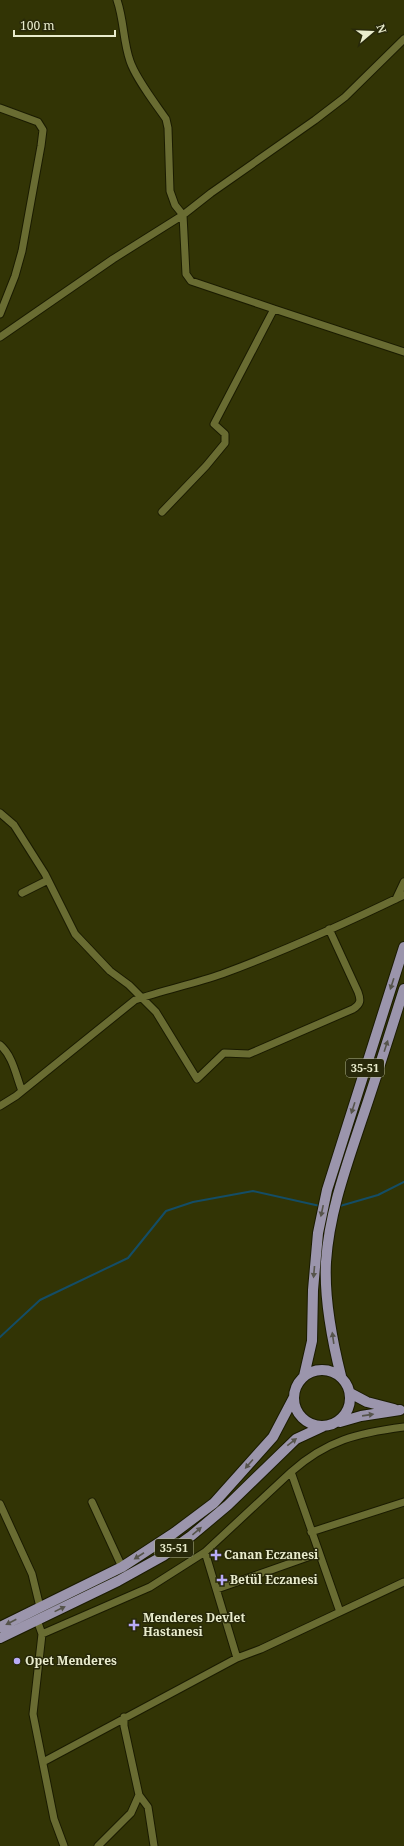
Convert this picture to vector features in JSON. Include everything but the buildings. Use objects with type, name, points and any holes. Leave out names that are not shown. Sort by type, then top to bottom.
[{"type":"main road","name":"35-51","points":[[0,1627],[122,1567],[174,1533],[214,1503],[273,1436],[294,1397],[295,1389],[304,1376],[312,1341],[313,1290],[318,1233],[327,1190],[404,947]]},
{"type":"main road","name":"35-51","points":[[350,1393],[347,1384],[341,1376],[333,1343],[327,1291],[326,1263],[330,1232],[346,1165],[404,989]]},
{"type":"main road","points":[[304,1376],[313,1371],[323,1369],[333,1371],[341,1376]]},
{"type":"main road","points":[[350,1393],[367,1402],[400,1410],[361,1416],[338,1422],[343,1418],[350,1406],[350,1393]]},
{"type":"main road","points":[[294,1397],[295,1406],[300,1415],[306,1421],[315,1425],[324,1426]]},
{"type":"main road","name":"35-51","points":[[0,1638],[118,1580],[163,1556],[191,1536],[228,1505],[296,1439],[324,1426],[338,1422]]},
{"type":"street","points":[[117,0],[122,14],[125,43],[130,62],[166,119],[168,128],[170,191],[175,205],[183,215],[186,274],[190,281],[404,352]]},
{"type":"street","points":[[0,337],[113,259],[183,215],[315,120],[345,97],[404,38]]},
{"type":"street","points":[[0,108],[38,122],[43,130],[42,146],[22,251],[15,276],[0,314]]},
{"type":"street","points":[[162,512],[206,466],[225,443],[225,434],[214,424],[274,309]]},
{"type":"street","points":[[0,813],[14,825],[48,880],[75,934],[110,971],[156,1012],[197,1079],[224,1053],[249,1054],[354,1010],[359,1006],[360,1000],[358,992],[329,929]]},
{"type":"street","points":[[22,893],[48,880]]},
{"type":"street","points":[[396,899],[404,882]]},
{"type":"street","points":[[0,1106],[22,1091],[135,1000],[191,985],[285,950],[404,895]]},
{"type":"street","points":[[0,1045],[6,1050],[10,1058],[22,1091]]},
{"type":"street","points":[[42,1634],[150,1587],[205,1552],[291,1472],[324,1447],[346,1438],[404,1427]]},
{"type":"street","points":[[291,1472],[340,1612]]},
{"type":"street","points":[[92,1502],[122,1567]]},
{"type":"street","points":[[311,1532],[404,1502]]},
{"type":"street","points":[[0,1504],[32,1574],[40,1607]]},
{"type":"street","points":[[205,1552],[237,1658]]},
{"type":"street","points":[[217,1590],[319,1553]]},
{"type":"street","points":[[43,1762],[124,1717],[237,1658],[261,1649],[404,1582]]},
{"type":"street","points":[[37,1620],[42,1634],[33,1714],[54,1819],[64,1846]]},
{"type":"street","points":[[124,1717],[124,1726],[139,1795],[148,1807],[154,1846]]},
{"type":"street","points":[[98,1846],[131,1813],[139,1795]]},
{"type":"waterway","points":[[340,1206],[378,1195],[404,1182]]},
{"type":"waterway","points":[[0,1337],[40,1300],[128,1258],[166,1211],[193,1202],[253,1191],[320,1206]]},
{"type":"place","name":"Canan Eczanesi","points":[[216,1555]]},
{"type":"place","name":"Betül Eczanesi","points":[[222,1580]]},
{"type":"place","name":"Menderes Devlet Hastanesi","points":[[134,1625]]},
{"type":"place","name":"Opet Menderes","points":[[17,1661]]}]
